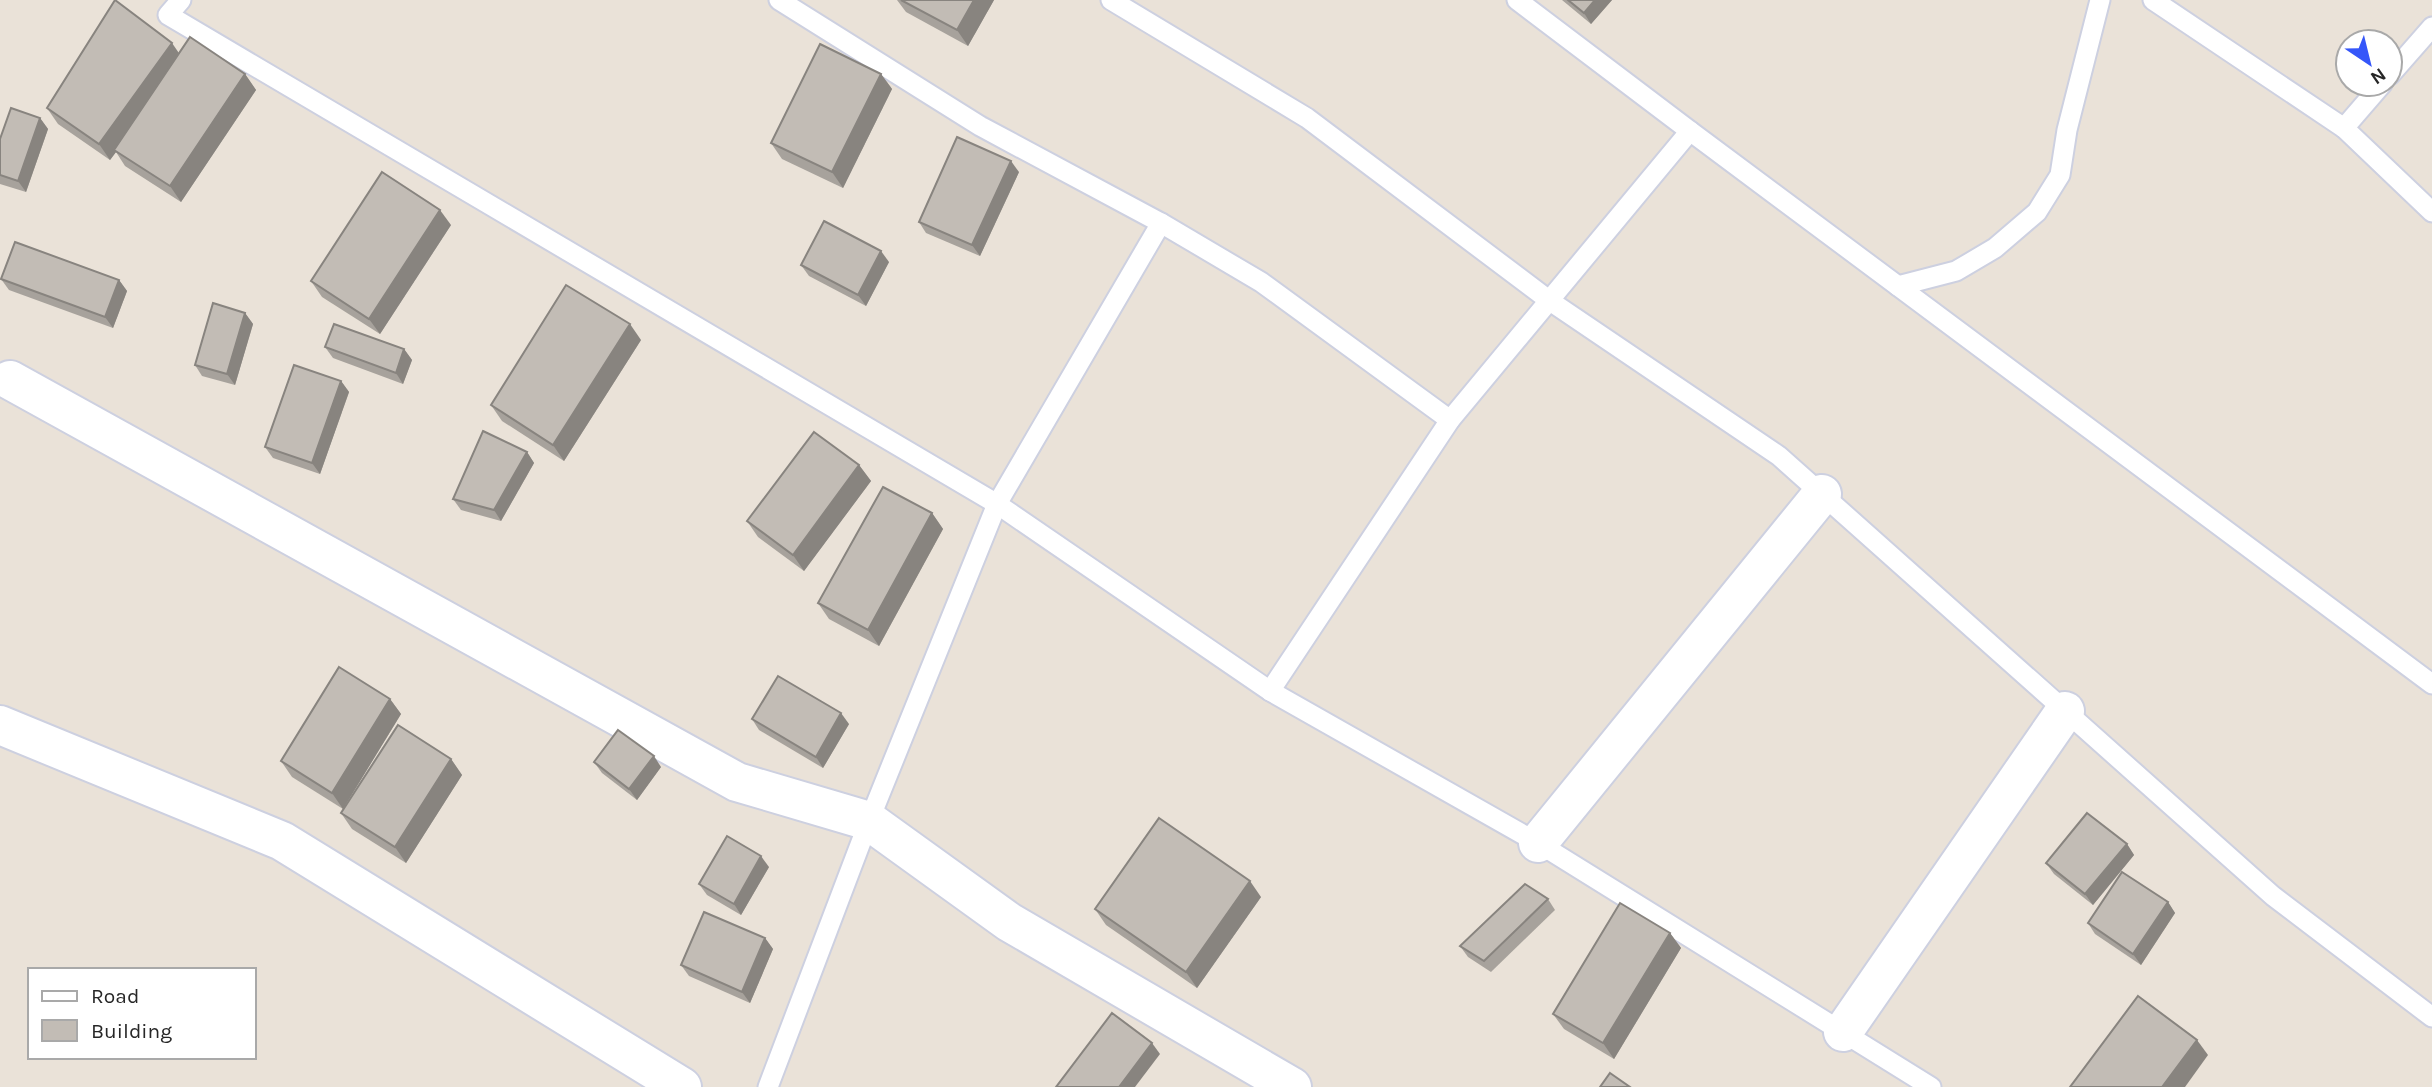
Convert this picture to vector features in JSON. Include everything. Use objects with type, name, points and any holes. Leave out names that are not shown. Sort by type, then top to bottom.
[{"type":"street","points":[[10,380],[737,782],[869,821],[1009,922],[1292,1087]]},
{"type":"street","points":[[1538,843],[1822,494]]},
{"type":"street","points":[[1843,1032],[2065,711]]},
{"type":"street","points":[[0,725],[282,841],[682,1087]]},
{"type":"lane","points":[[181,0],[168,15],[997,504],[1270,691],[1538,843],[1931,1087]]},
{"type":"lane","points":[[779,0],[980,126],[1161,223],[1261,282],[1450,420]]},
{"type":"lane","points":[[1111,0],[1307,118],[1550,301],[1779,456],[2273,896],[2432,1017]]},
{"type":"lane","points":[[1517,0],[2432,684]]},
{"type":"lane","points":[[1898,286],[1955,271],[1995,248],[2037,212],[2060,174],[2067,130],[2100,0]]},
{"type":"lane","points":[[2154,0],[2344,128],[2432,212]]},
{"type":"lane","points":[[2404,59],[2432,27]]},
{"type":"lane","points":[[2344,128],[2370,98]]},
{"type":"lane","points":[[1270,691],[1450,420],[1690,131]]},
{"type":"lane","points":[[768,1087],[869,821],[997,504],[1161,223]]},
{"type":"building","points":[[115,0],[172,43],[99,144],[47,108]]},
{"type":"building","points":[[901,0],[974,0],[957,30]]},
{"type":"building","points":[[1568,0],[1595,0],[1584,13]]},
{"type":"building","points":[[190,37],[245,74],[170,186],[114,150]]},
{"type":"building","points":[[820,44],[881,74],[832,172],[771,143]]},
{"type":"building","points":[[11,108],[40,118],[18,181],[0,175],[0,139]]},
{"type":"building","points":[[957,137],[1011,161],[972,245],[919,222]]},
{"type":"building","points":[[382,172],[440,210],[369,319],[311,281]]},
{"type":"building","points":[[824,221],[881,251],[858,295],[801,265]]},
{"type":"building","points":[[15,242],[119,280],[105,317],[1,279]]},
{"type":"building","points":[[566,285],[630,324],[553,445],[491,405]]},
{"type":"building","points":[[213,303],[245,313],[227,374],[195,365]]},
{"type":"building","points":[[334,324],[404,349],[396,373],[325,347]]},
{"type":"building","points":[[294,365],[341,381],[312,463],[265,447]]},
{"type":"building","points":[[483,431],[527,452],[494,510],[453,499]]},
{"type":"building","points":[[814,432],[859,465],[793,555],[747,521]]},
{"type":"building","points":[[883,487],[932,513],[868,630],[818,603]]},
{"type":"building","points":[[339,667],[390,699],[332,793],[281,761]]},
{"type":"building","points":[[778,676],[841,713],[816,757],[752,719]]},
{"type":"building","points":[[398,725],[451,759],[395,847],[341,813]]},
{"type":"building","points":[[618,730],[654,756],[629,789],[594,762]]},
{"type":"building","points":[[2087,813],[2127,844],[2085,894],[2046,863]]},
{"type":"building","points":[[1159,818],[1250,881],[1186,972],[1095,909]]},
{"type":"building","points":[[727,836],[761,856],[734,904],[699,884]]},
{"type":"building","points":[[2122,872],[2168,902],[2133,954],[2088,923]]},
{"type":"building","points":[[1525,884],[1548,899],[1484,961],[1460,946]]},
{"type":"building","points":[[1620,903],[1670,933],[1603,1043],[1553,1014]]},
{"type":"building","points":[[704,912],[765,938],[742,992],[681,965]]},
{"type":"building","points":[[2138,996],[2197,1040],[2162,1087],[2070,1087]]},
{"type":"building","points":[[1112,1013],[1152,1043],[1119,1087],[1056,1087]]},
{"type":"building","points":[[1610,1073],[1630,1087],[1600,1087]]}]
